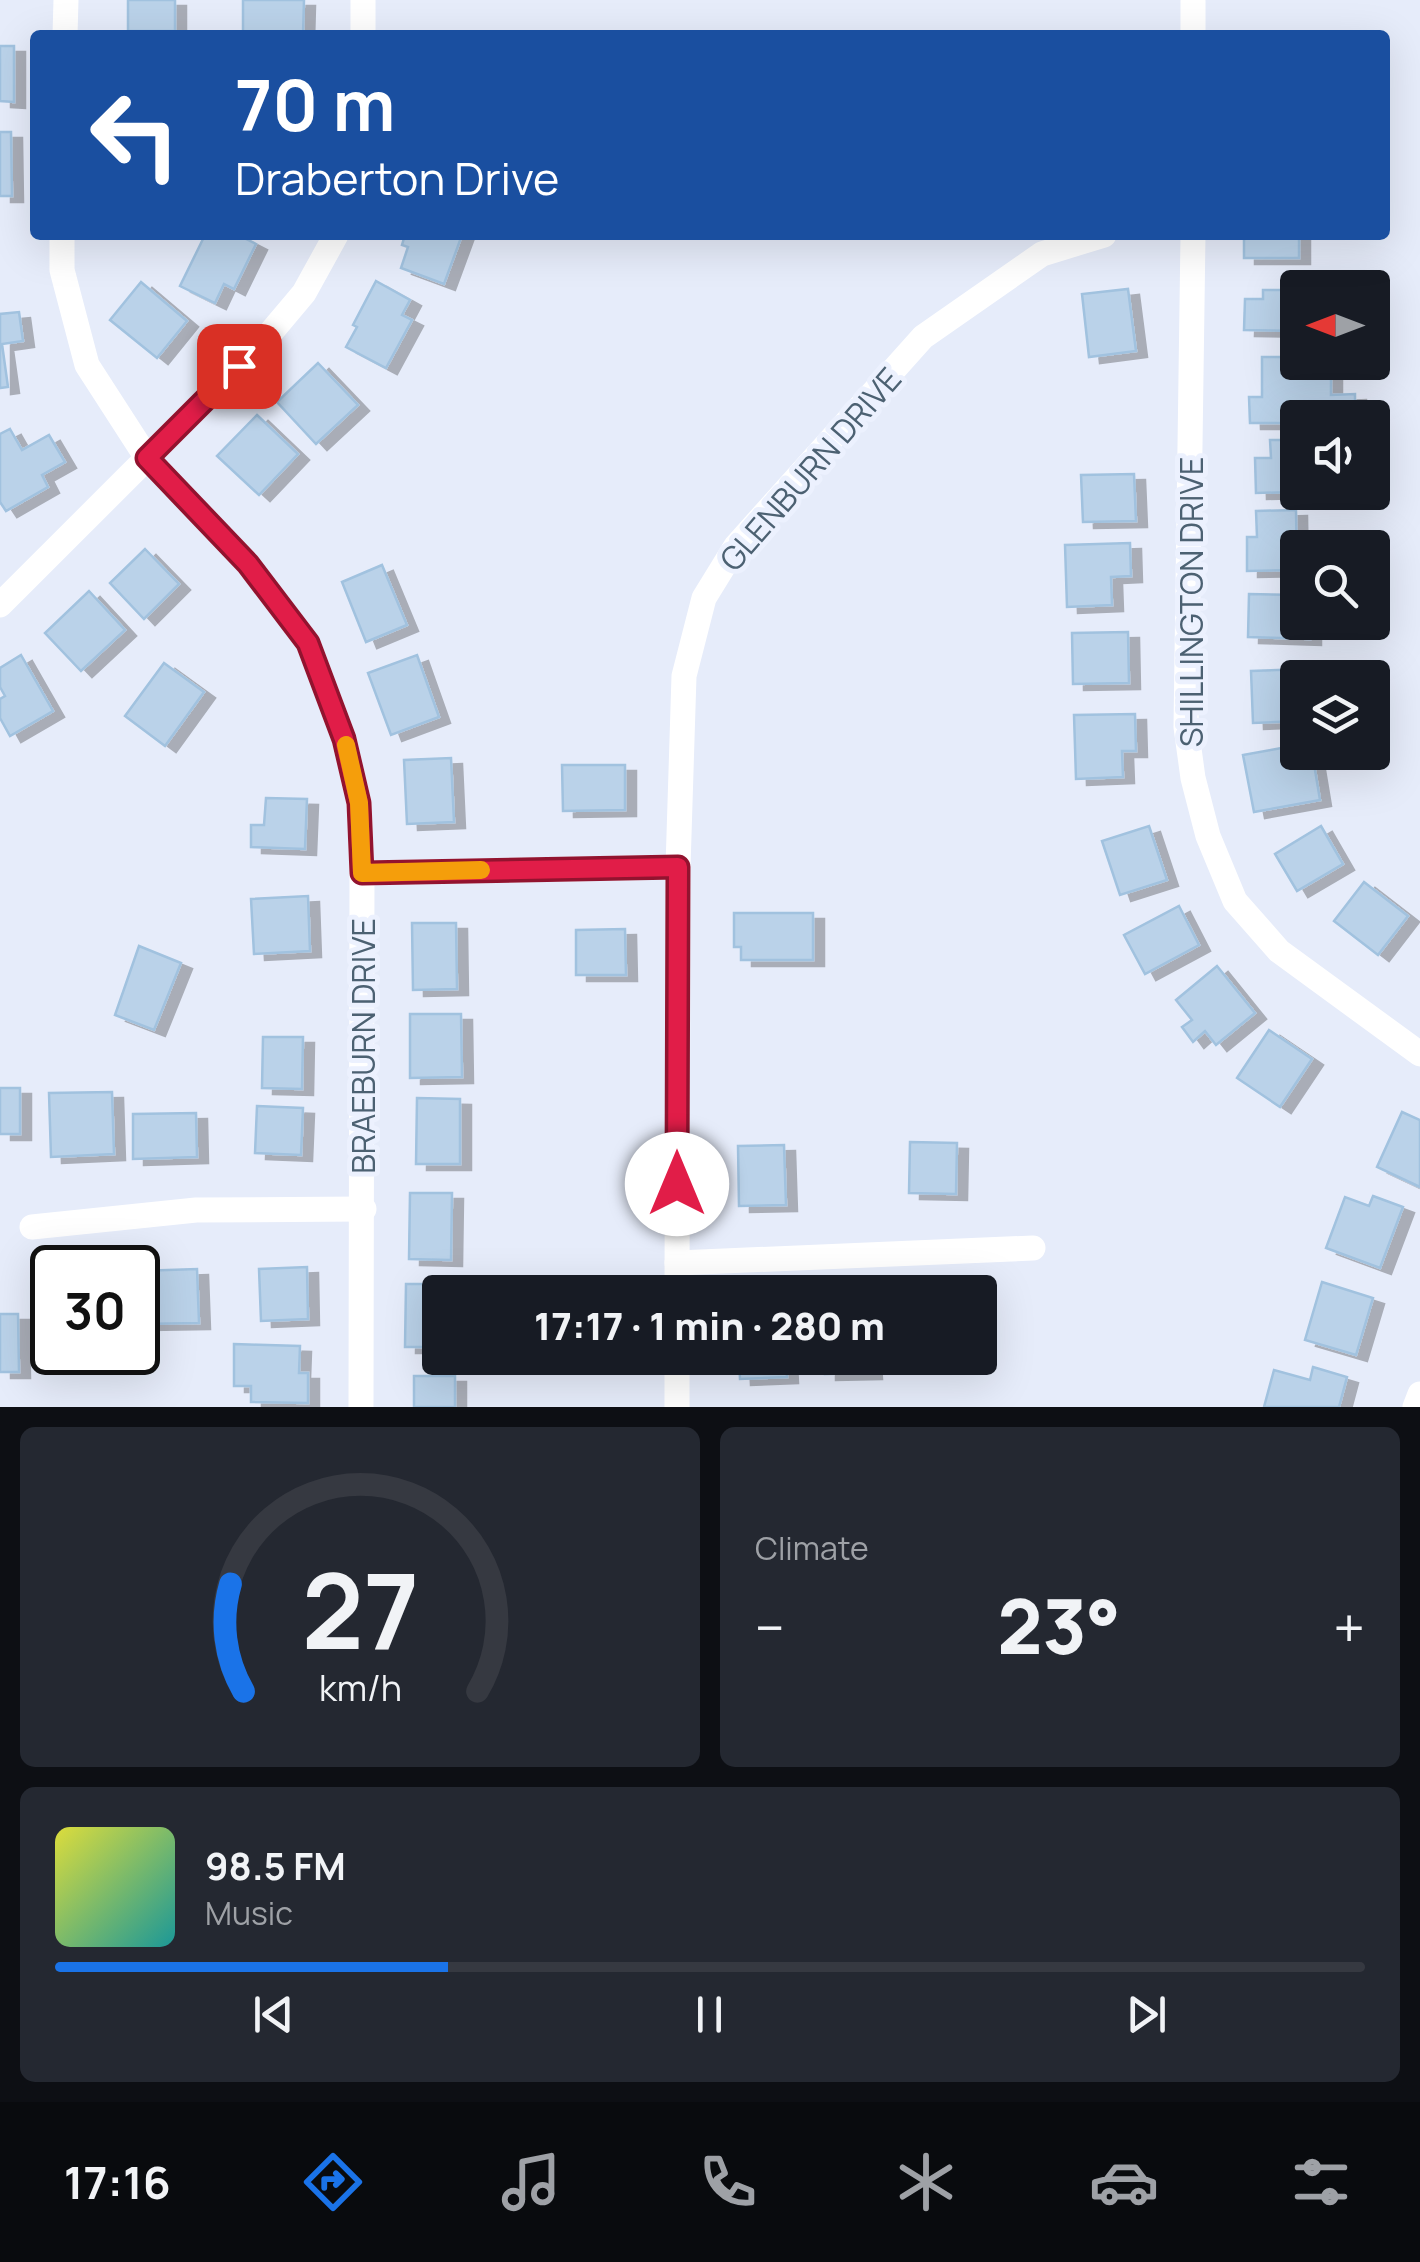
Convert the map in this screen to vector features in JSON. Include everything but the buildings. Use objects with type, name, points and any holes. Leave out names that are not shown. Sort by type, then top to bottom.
[{"type":"street","points":[[65,30],[66,0]]},
{"type":"street","points":[[363,0],[363,30]]},
{"type":"street","points":[[1192,1],[1193,30]]},
{"type":"street","name":"BRAEBURN DRIVE","points":[[62,240],[62,270],[86,366],[147,458],[248,564],[308,643],[348,755],[359,803],[362,873],[361,1407]]},
{"type":"street","points":[[0,605],[262,343],[304,293],[333,240]]},
{"type":"street","name":"GLENBURN DRIVE","points":[[677,1275],[678,867],[684,676],[704,598],[736,546],[923,337],[1042,254],[1088,240]]},
{"type":"street","name":"SHILLINGTON DRIVE","points":[[1193,240],[1186,727],[1193,778],[1208,836],[1235,902],[1279,951],[1420,1054]]},
{"type":"street","points":[[362,873],[678,867]]},
{"type":"street","points":[[32,1227],[196,1210],[364,1209]]},
{"type":"street","points":[[677,1263],[1033,1248]]},
{"type":"street","points":[[677,1375],[677,1407]]},
{"type":"street","points":[[1415,1407],[1420,1394]]},
{"type":"slow traffic","points":[[346,745],[359,803],[362,873],[481,870]]},
{"type":"route","points":[[239,366],[147,458],[248,564],[308,643],[344,739],[359,803],[362,873],[678,867],[677,1184]]}]
